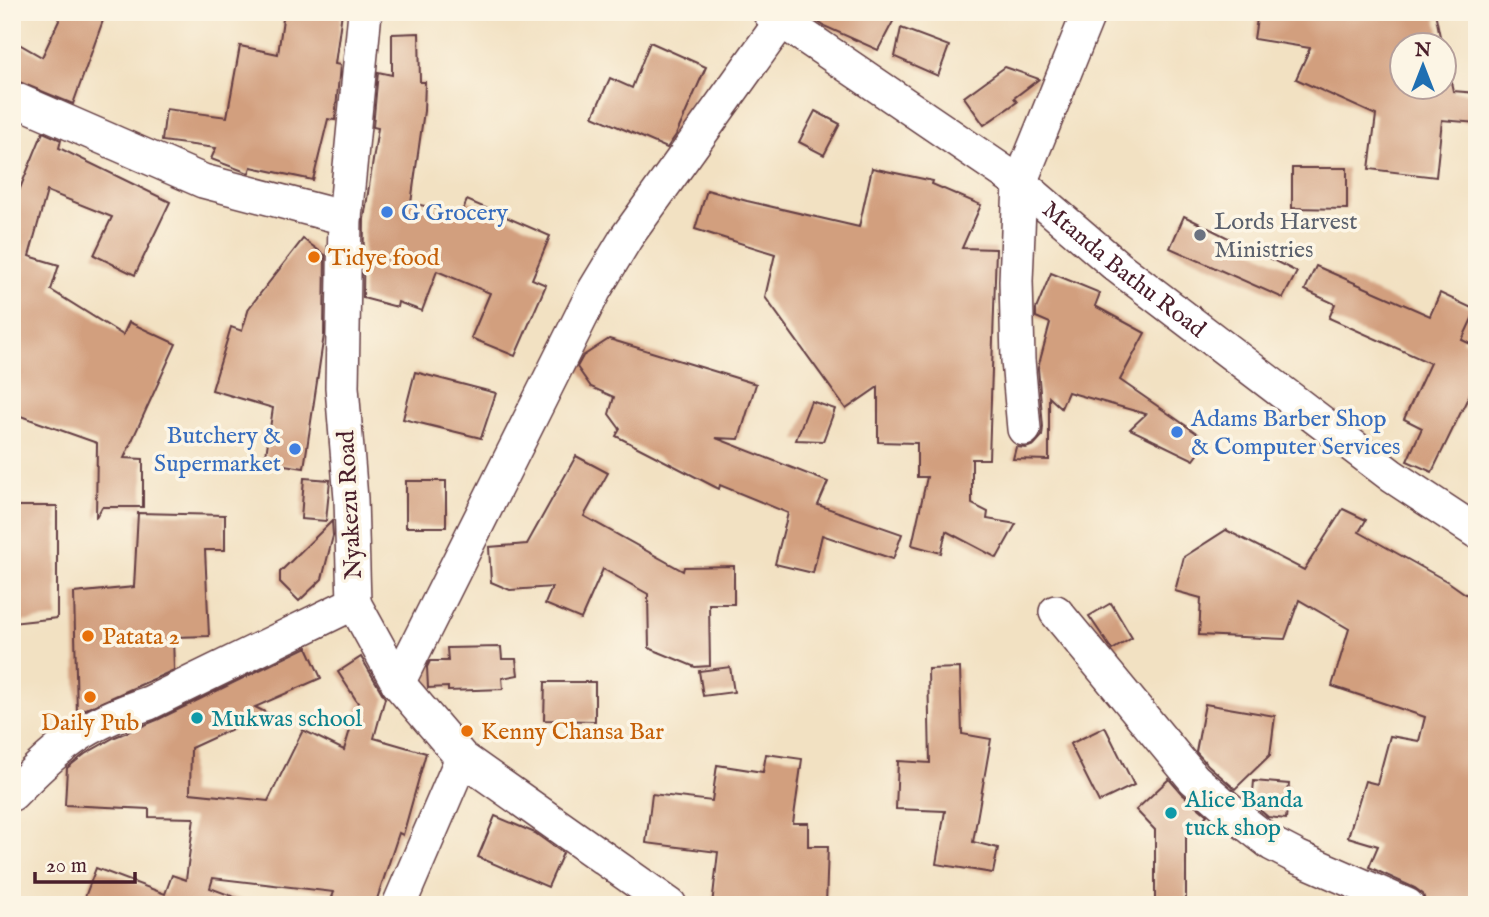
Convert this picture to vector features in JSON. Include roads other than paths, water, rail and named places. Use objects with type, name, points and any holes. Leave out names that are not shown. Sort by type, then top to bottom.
[{"type":"street","name":"Nyakezu Road","points":[[12,794],[49,756],[83,730],[114,714],[149,703],[354,603],[351,499],[342,387],[345,218],[365,12]]},
{"type":"street","points":[[1024,429],[1018,360],[1016,281],[1020,183],[1089,12]]},
{"type":"street","points":[[398,683],[594,291],[626,237],[776,16]]},
{"type":"street","name":"Mtanda Bathu Road","points":[[776,16],[1020,183],[1118,267],[1392,476],[1477,533]]},
{"type":"street","points":[[12,97],[203,181],[345,218]]},
{"type":"street","points":[[354,603],[398,683],[462,758],[670,905]]},
{"type":"street","points":[[1056,612],[1194,779],[1245,824],[1272,844],[1297,857],[1407,905]]},
{"type":"street","points":[[399,905],[462,758]]},
{"type":"place","name":"G Grocery","points":[[387,212]]},
{"type":"place","name":"Lords Harvest Ministries","points":[[1200,235]]},
{"type":"place","name":"Tidye food","points":[[314,257]]},
{"type":"place","name":"Adams Barber Shop & Computer Services","points":[[1177,432]]},
{"type":"place","name":"Butchery & Supermarket","points":[[295,449]]},
{"type":"place","name":"Patata 2","points":[[88,636]]},
{"type":"place","name":"Daily Pub","points":[[90,697]]},
{"type":"place","name":"Mukwas school","points":[[197,718]]},
{"type":"place","name":"Kenny Chansa Bar","points":[[467,731]]},
{"type":"place","name":"Alice Banda tuck shop","points":[[1171,813]]}]
